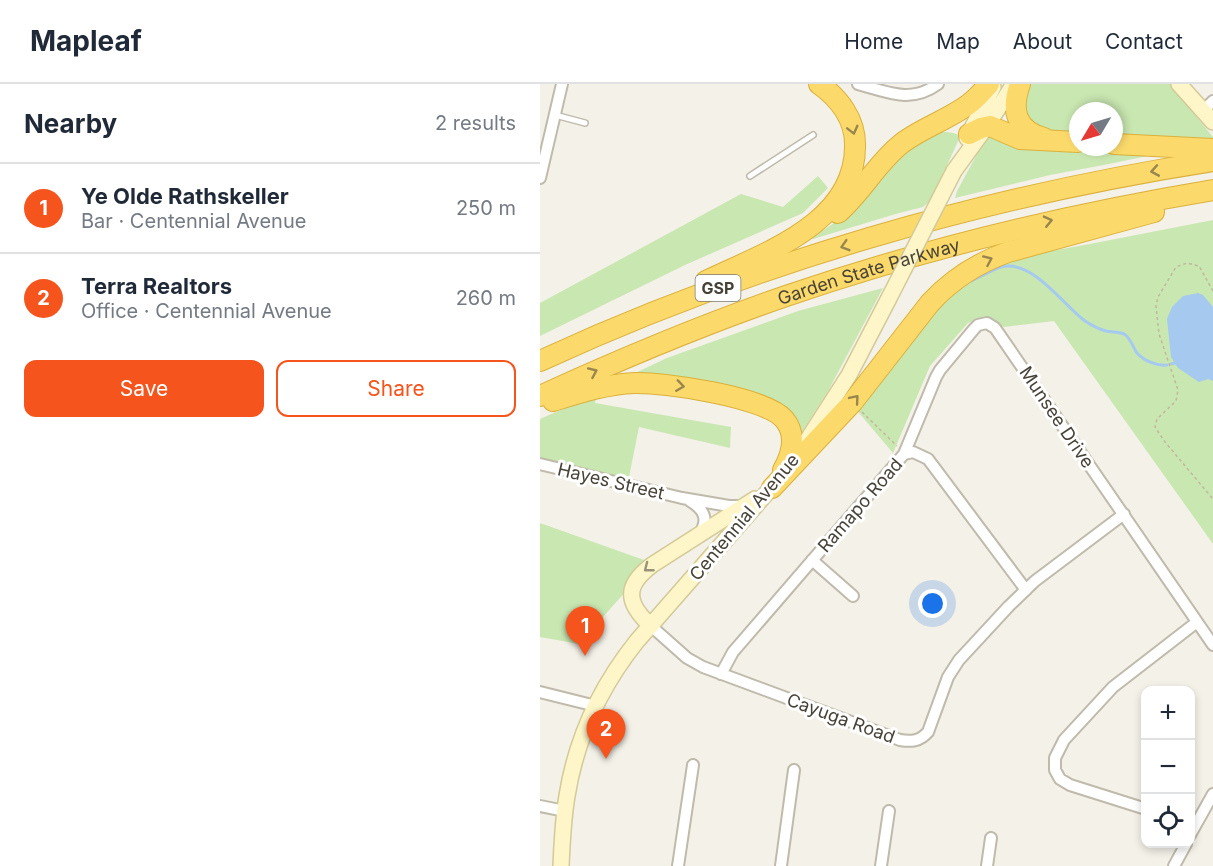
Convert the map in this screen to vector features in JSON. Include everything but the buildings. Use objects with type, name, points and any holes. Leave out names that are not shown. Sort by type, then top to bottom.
[{"type":"highway","points":[[786,242],[815,224],[829,210],[844,189],[853,166],[855,143],[851,121],[839,101],[819,84]]},
{"type":"highway","points":[[545,359],[819,226],[839,212],[858,194],[889,155],[901,144],[964,107],[989,84]]},
{"type":"highway","points":[[1020,84],[1015,106],[1017,117],[1023,126],[1037,136],[1069,141]]},
{"type":"highway","points":[[914,135],[942,127],[977,134],[994,127],[1020,139],[1069,142]]},
{"type":"highway","points":[[1123,144],[1213,149]]},
{"type":"highway","name":"Garden State Parkway","points":[[545,359],[708,292],[867,239],[960,213],[1050,192],[1213,161]]},
{"type":"highway","name":"Garden State Parkway","points":[[540,396],[723,319],[874,267],[1050,221],[1213,190]]},
{"type":"highway","points":[[772,488],[852,403],[930,303],[961,275],[987,260],[1008,252],[1213,195]]},
{"type":"highway","points":[[540,405],[609,386],[646,383],[700,390],[766,406],[783,417],[792,438],[789,458],[772,488]]},
{"type":"main road","name":"Centennial Avenue","points":[[977,134],[995,84]]},
{"type":"main road","name":"Centennial Avenue","points":[[561,866],[569,785],[576,756],[596,706],[624,658],[772,488],[803,446],[857,360],[954,171],[977,134],[1014,84]]},
{"type":"main road","points":[[1179,84],[1210,111]]},
{"type":"main road","points":[[1188,84],[1210,111]]},
{"type":"main road","points":[[651,626],[638,613],[633,603],[632,594],[635,581],[642,573],[772,488]]},
{"type":"street","points":[[540,178],[562,84]]},
{"type":"street","points":[[858,84],[894,94],[908,95],[928,90],[938,84]]},
{"type":"street","name":"Munsee Drive","points":[[904,454],[940,370],[974,329],[978,325],[987,323],[995,328],[1213,645]]},
{"type":"street","name":"Ramapo Road","points":[[721,674],[733,652],[904,454],[913,452],[928,459],[1026,590]]},
{"type":"street","name":"Hayes Street","points":[[540,465],[682,498],[729,506],[746,505]]},
{"type":"street","name":"Hayes Street","points":[[682,498],[693,503],[704,514],[705,523],[697,536]]},
{"type":"street","name":"Cayuga Road","points":[[651,626],[692,662],[900,740],[916,741],[928,732],[948,677],[959,660],[1035,581],[1124,514]]},
{"type":"street","points":[[812,560],[853,596]]},
{"type":"street","points":[[1141,807],[1070,785],[1060,779],[1055,770],[1055,758],[1064,741],[1113,687],[1197,622]]},
{"type":"street","points":[[540,692],[596,706]]},
{"type":"street","points":[[678,866],[693,765]]},
{"type":"street","points":[[781,866],[794,770]]},
{"type":"street","points":[[1195,823],[1213,794]]},
{"type":"street","points":[[540,806],[565,812]]},
{"type":"street","points":[[881,866],[889,811]]},
{"type":"street","points":[[987,866],[992,838]]},
{"type":"street","points":[[1174,866],[1183,848]]},
{"type":"lane","points":[[555,115],[585,123]]},
{"type":"lane","points":[[750,177],[813,135]]},
{"type":"path","points":[[1213,291],[1199,266],[1187,262],[1176,267],[1158,297],[1156,306],[1159,334],[1178,390],[1176,401],[1157,419],[1155,427],[1213,499]]},
{"type":"path","points":[[858,409],[904,454]]},
{"type":"green space","points":[[1031,84],[1170,84],[1213,139],[1201,141],[1123,138],[1123,102],[1069,102],[1069,135],[1045,133],[1026,119],[1023,97]]},
{"type":"green space","points":[[940,132],[954,133],[960,137],[931,200],[923,207],[812,238],[847,214],[907,148]]},
{"type":"green space","points":[[988,134],[1035,148],[1069,149],[1069,156],[1123,156],[1123,152],[1152,155],[1050,175],[955,198]]},
{"type":"green space","points":[[818,176],[828,188],[803,213],[685,265],[540,336],[540,303],[741,194],[783,207]]},
{"type":"green space","points":[[1213,220],[1213,544],[1054,321],[1004,327],[983,317],[968,323],[930,366],[893,453],[854,407],[940,303],[974,276],[1007,259]]},
{"type":"green space","points":[[883,288],[828,391],[798,438],[792,423],[633,374],[667,358],[798,311]]},
{"type":"green space","points":[[597,394],[595,403],[731,427],[730,448],[639,427],[628,482],[540,460],[540,419]]},
{"type":"green space","points":[[540,523],[644,560],[626,591],[579,644],[540,637]]},
{"type":"water","points":[[1198,293],[1203,295],[1213,307],[1213,381],[1208,379],[1199,382],[1178,368],[1171,357],[1167,319],[1172,307],[1183,296]]},
{"type":"waterway","points":[[971,281],[1001,267],[1013,266],[1025,270],[1047,285],[1085,321],[1103,330],[1124,334],[1137,353],[1147,361],[1167,365]]},
{"type":"waterway","points":[[1171,364],[1175,363]]},
{"type":"place","name":"Ye Olde Rathskeller","points":[[585,656]]},
{"type":"place","name":"Terra Realtors","points":[[606,759]]}]
